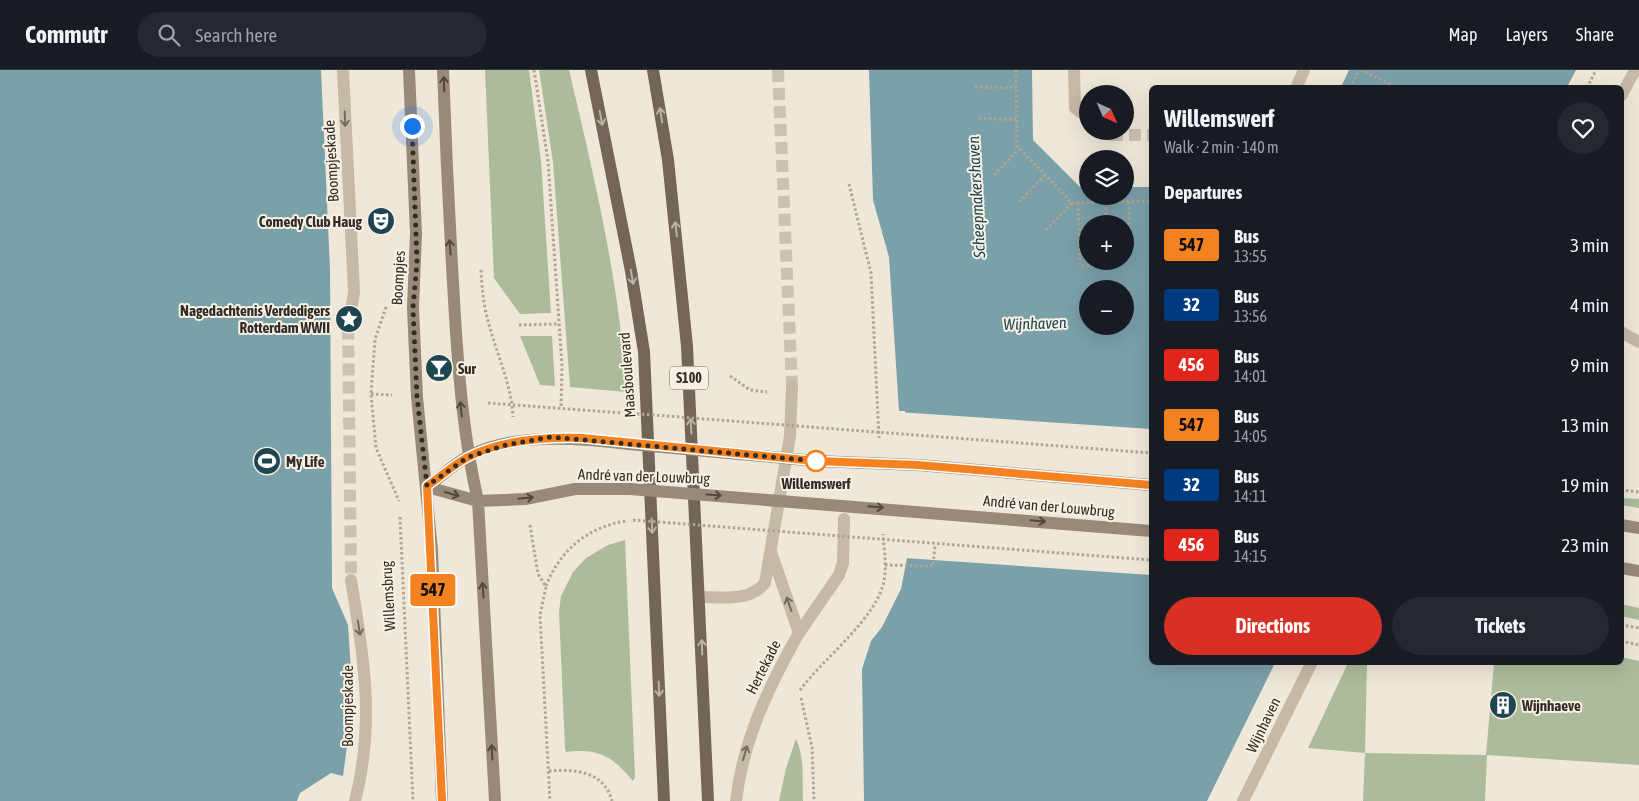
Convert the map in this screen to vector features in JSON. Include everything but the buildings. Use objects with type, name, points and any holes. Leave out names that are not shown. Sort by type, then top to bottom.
[{"type":"main road","name":"Boompjes","points":[[409,70],[416,234],[413,308],[418,406],[427,486]]},
{"type":"main road","points":[[443,70],[449,232],[460,400],[468,457],[478,502],[494,801]]},
{"type":"main road","name":"Maasboulevard","points":[[592,70],[633,280],[644,352],[664,801]]},
{"type":"main road","name":"S100","points":[[653,70],[668,160],[682,284],[700,597],[708,801]]},
{"type":"main road","name":"André van der Louwbrug","points":[[427,486],[468,457],[506,445],[551,437],[816,461],[918,465],[1149,486]]},
{"type":"main road","name":"André van der Louwbrug","points":[[427,486],[478,502],[526,498],[575,489],[630,489],[1149,531]]},
{"type":"main road","points":[[427,486],[442,801]]},
{"type":"main road","points":[[1624,526],[1639,528]]},
{"type":"main road","points":[[1624,568],[1639,571]]},
{"type":"street","name":"Boompjeskade","points":[[343,70],[354,292],[350,310]]},
{"type":"street","points":[[1074,70],[1075,108],[1079,111]]},
{"type":"street","points":[[1297,85],[1304,70]]},
{"type":"street","points":[[1624,90],[1635,70]]},
{"type":"street","points":[[1624,334],[1639,342]]},
{"type":"street","name":"Hertekade","points":[[700,597],[742,597],[756,592],[765,583],[790,436],[792,386]]},
{"type":"street","points":[[799,633],[839,575],[843,564],[844,518]]},
{"type":"street","name":"Hertekade","points":[[736,801],[744,758],[753,725],[799,633],[770,550]]},
{"type":"street","name":"Boompjeskade","points":[[351,580],[366,687],[364,757],[355,801]]},
{"type":"street","name":"Wijnhaven","points":[[1244,801],[1311,665]]},
{"type":"path","points":[[534,70],[548,162],[562,366],[561,408]]},
{"type":"path","points":[[1016,70],[1016,146],[1072,203],[1078,203],[1079,234]]},
{"type":"path","points":[[1352,85],[1360,70],[1393,85]]},
{"type":"path","points":[[1588,85],[1596,70]]},
{"type":"path","points":[[975,87],[1016,88]]},
{"type":"path","points":[[979,118],[1017,120]]},
{"type":"path","points":[[994,176],[1020,149]]},
{"type":"path","points":[[1019,202],[1045,175]]},
{"type":"path","points":[[849,184],[852,204]]},
{"type":"path","points":[[1134,202],[1149,201]]},
{"type":"path","points":[[1046,230],[1072,203]]},
{"type":"path","points":[[480,269],[482,294],[489,326],[512,404],[513,423]]},
{"type":"path","name":"Boompjes","points":[[371,394],[375,338],[388,300]]},
{"type":"path","points":[[519,326],[558,324]]},
{"type":"path","points":[[730,376],[756,391]]},
{"type":"path","points":[[371,394],[402,396]]},
{"type":"path","name":"Willemsbrug","points":[[371,394],[376,448],[380,463],[399,500],[413,801]]},
{"type":"path","points":[[482,402],[1149,453]]},
{"type":"path","points":[[1624,490],[1639,492]]},
{"type":"path","points":[[550,801],[540,615],[546,586],[555,567],[580,539],[601,526],[633,520],[1149,560]]},
{"type":"path","points":[[531,528],[538,574],[546,586]]},
{"type":"path","points":[[885,565],[933,566],[935,544]]},
{"type":"path","points":[[1624,625],[1639,628]]},
{"type":"path","points":[[1624,642],[1639,645]]},
{"type":"path","points":[[796,698],[821,665]]},
{"type":"path","points":[[802,698],[812,747],[814,801]]},
{"type":"path","points":[[549,771],[589,774],[606,788],[612,801]]},
{"type":"green space","points":[[485,70],[529,70],[541,161],[551,313],[520,314],[494,278]]},
{"type":"green space","points":[[539,70],[569,70],[605,230],[618,310],[626,392],[570,387],[553,162]]},
{"type":"green space","points":[[520,336],[552,336],[555,386],[540,385]]},
{"type":"green space","points":[[1624,498],[1639,499],[1639,508],[1624,506]]},
{"type":"green space","points":[[625,540],[635,777],[633,781],[618,765],[604,756],[587,751],[566,752],[559,612],[561,596],[573,572],[586,558],[608,545]]},
{"type":"green space","points":[[1624,605],[1639,608],[1639,620],[1624,617]]},
{"type":"green space","points":[[1624,658],[1639,661],[1639,765],[1487,755],[1485,801],[1363,801],[1365,753],[1486,755],[1494,665],[1624,665]]},
{"type":"green space","points":[[1347,665],[1367,665],[1365,753],[1308,748]]},
{"type":"green space","points":[[796,739],[802,761],[803,801],[779,801],[786,768]]},
{"type":"water","points":[[0,70],[321,70],[330,269],[332,588],[348,625],[353,701],[343,776],[331,773],[300,793],[297,801],[0,801]]},
{"type":"water","name":"Scheepmakershaven","points":[[869,70],[1032,70],[1033,140],[1079,186],[1079,205],[1134,205],[1134,187],[1149,187],[1149,665],[1274,665],[1207,801],[864,801],[862,669],[871,641],[882,627],[901,589],[907,558],[904,528],[905,411],[899,411],[889,257],[873,200]]},
{"type":"water","points":[[1349,70],[1576,70],[1568,85],[1342,85]]},
{"type":"pier","points":[[897,412],[1149,429],[1149,575],[904,558],[901,528],[902,413]]},
{"type":"tunnel","points":[[778,70],[792,386]]},
{"type":"tunnel","points":[[1134,135],[1149,135]]},
{"type":"tunnel","points":[[351,310],[348,318],[351,580]]},
{"type":"bus line","name":"547","points":[[442,801],[432,550],[427,486],[468,457],[494,448],[538,439],[551,437],[582,438],[816,461],[918,465],[1149,485]]},
{"type":"place","name":"Comedy Club Haug","points":[[381,221]]},
{"type":"place","name":"Nagedachtenis Verdedigers Rotterdam WWII","points":[[349,319]]},
{"type":"place","name":"Sur","points":[[439,368]]},
{"type":"place","name":"My Life","points":[[267,461]]},
{"type":"place","name":"Willemswerf","points":[[816,461]]},
{"type":"place","name":"Wijnhaeve","points":[[1503,705]]},
{"type":"route","points":[[412,126],[417,262],[413,289],[413,308],[422,461],[427,486],[468,457],[506,445],[551,437],[582,438],[816,461]]}]
